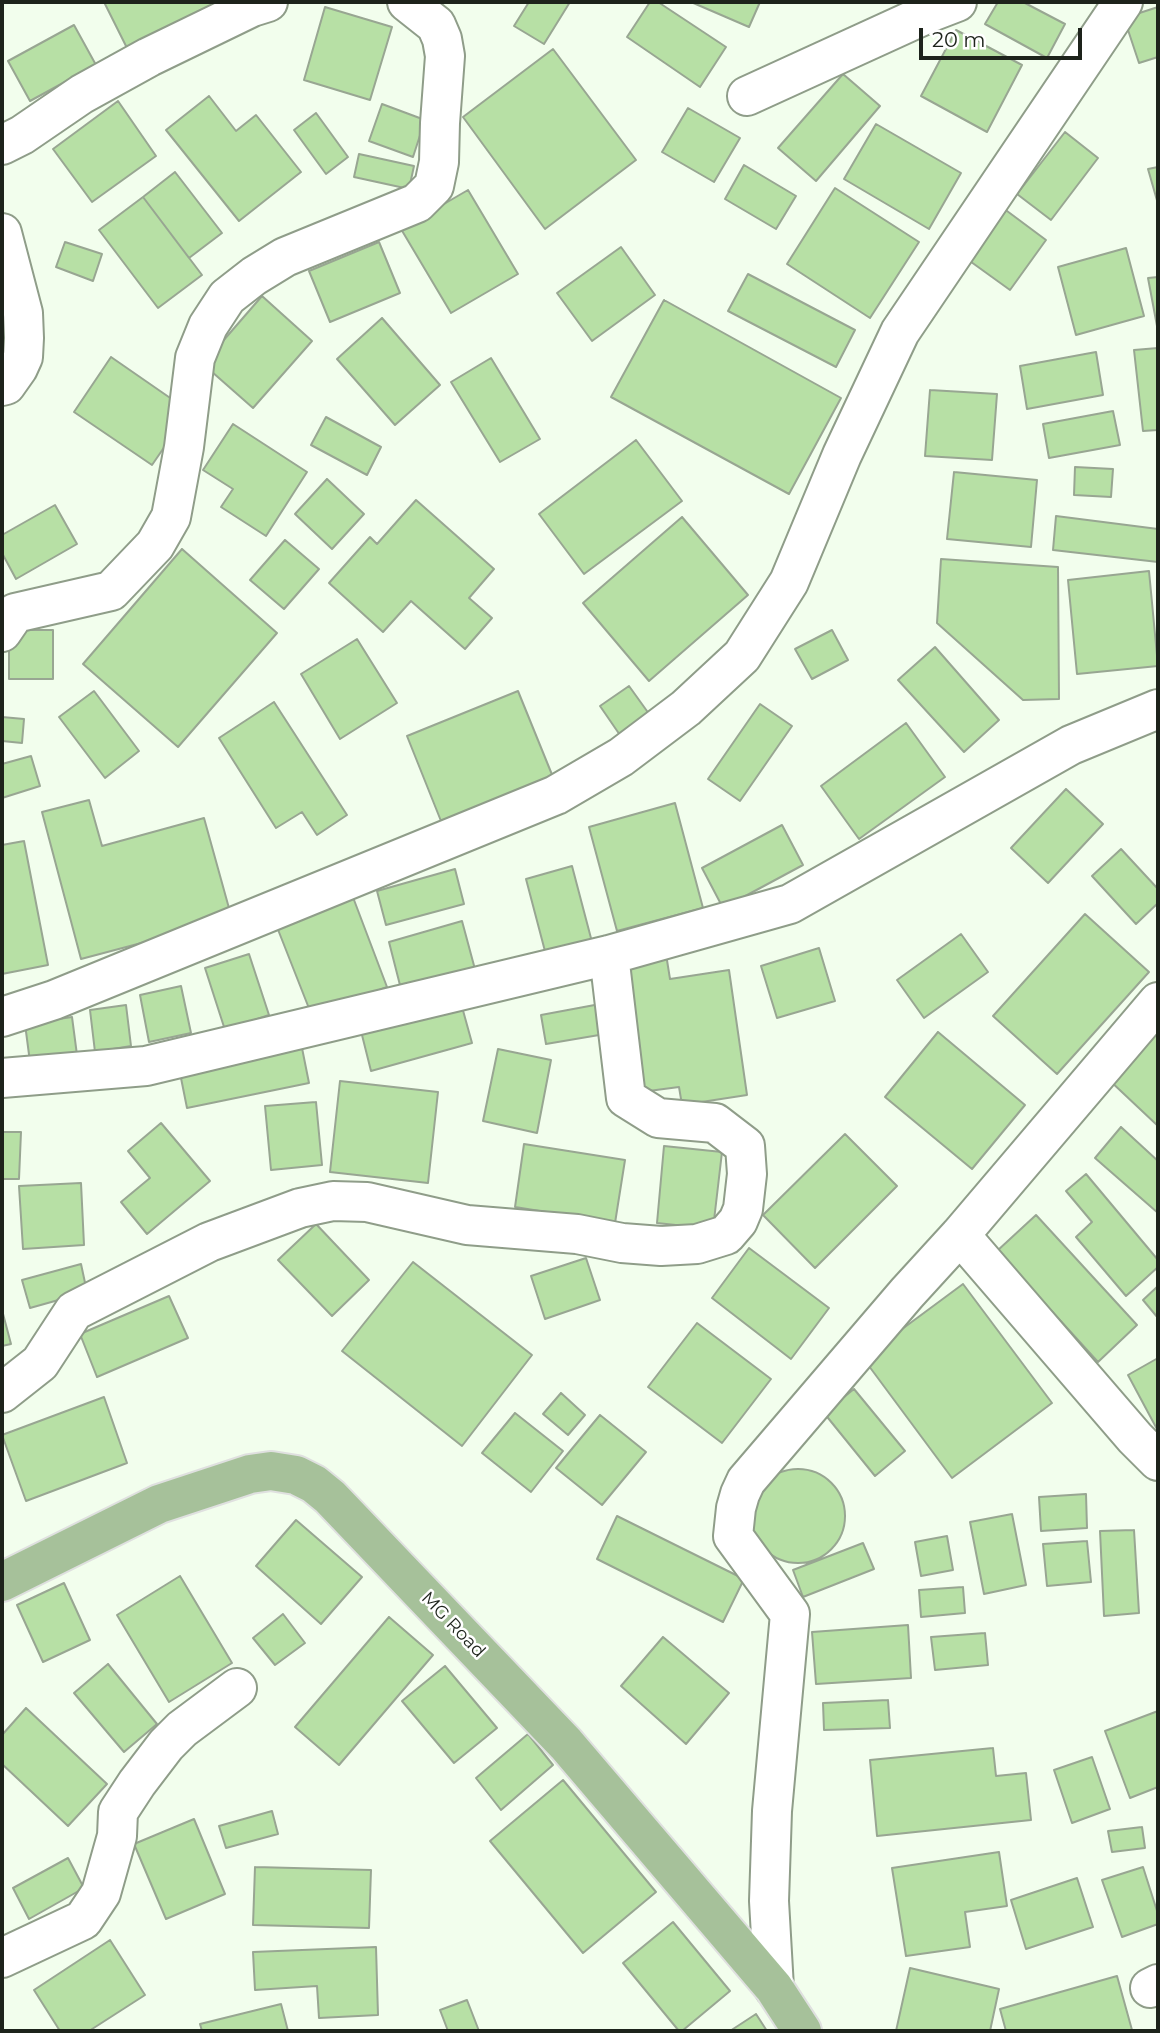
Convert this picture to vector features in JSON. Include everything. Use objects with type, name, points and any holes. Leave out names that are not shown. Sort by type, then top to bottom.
[{"type":"main road","name":"MG Road","points":[[2,1583],[159,1504],[250,1474],[271,1471],[296,1475],[314,1485],[330,1497],[566,1744],[774,1988],[802,2031]]},
{"type":"street","points":[[2,145],[22,135],[104,81],[252,7],[268,2]]},
{"type":"street","points":[[2,632],[15,613],[111,591],[155,545],[170,517],[184,447],[195,358],[208,326],[227,297],[285,257],[417,203],[434,186],[439,162],[445,56],[436,25],[407,2]]},
{"type":"street","points":[[747,96],[957,2]]},
{"type":"street","points":[[2,1017],[54,1000],[556,795],[621,758],[685,708],[742,656],[789,582],[842,455],[900,332],[1123,2]]},
{"type":"street","points":[[2,233],[23,313],[24,338],[23,357],[18,368],[6,385],[2,386]]},
{"type":"street","points":[[2,1077],[146,1066],[609,955],[790,904],[1071,745],[1158,709]]},
{"type":"street","points":[[2,1392],[40,1363],[74,1311],[209,1242],[300,1208],[332,1201],[367,1202],[467,1225],[577,1234],[622,1243],[661,1246],[697,1244],[726,1235],[738,1221],[743,1209],[747,1174],[745,1146],[715,1123],[658,1118],[626,1098],[609,955]]},
{"type":"street","points":[[774,1988],[769,1901],[772,1811],[790,1614],[733,1535],[736,1508],[746,1481],[1158,1002]]},
{"type":"street","points":[[960,1235],[1135,1438],[1158,1461]]},
{"type":"street","points":[[2,1958],[83,1920],[101,1893],[117,1836],[118,1812],[137,1783],[182,1729],[237,1688]]},
{"type":"building","points":[[104,2],[210,2],[212,5],[127,48]]},
{"type":"building","points":[[529,2],[570,2],[544,44],[514,26]]},
{"type":"building","points":[[650,2],[658,2],[726,47],[700,87],[627,37]]},
{"type":"building","points":[[691,2],[760,2],[749,27]]},
{"type":"building","points":[[998,2],[1023,2],[1065,24],[1047,58],[985,24]]},
{"type":"building","points":[[325,7],[392,27],[370,100],[304,80]]},
{"type":"building","points":[[1158,7],[1158,57],[1139,63],[1124,18]]},
{"type":"building","points":[[74,25],[96,65],[30,101],[8,61]]},
{"type":"building","points":[[956,30],[1022,65],[987,132],[921,96]]},
{"type":"building","points":[[553,49],[636,160],[545,229],[463,117]]},
{"type":"building","points":[[843,74],[880,106],[816,181],[778,148]]},
{"type":"building","points":[[209,96],[236,131],[256,115],[301,172],[239,221],[166,130]]},
{"type":"building","points":[[118,101],[156,156],[92,202],[53,149]]},
{"type":"building","points":[[382,104],[425,120],[413,157],[369,141]]},
{"type":"building","points":[[688,108],[740,138],[714,182],[662,152]]},
{"type":"building","points":[[316,113],[348,157],[326,174],[294,130]]},
{"type":"building","points":[[876,124],[961,173],[929,229],[844,179]]},
{"type":"building","points":[[1065,132],[1098,158],[1051,220],[1017,194]]},
{"type":"building","points":[[359,154],[414,166],[409,189],[354,177]]},
{"type":"building","points":[[744,165],[796,196],[776,229],[725,199]]},
{"type":"building","points":[[1158,167],[1158,204],[1148,169]]},
{"type":"building","points":[[175,172],[222,233],[189,258],[143,197]]},
{"type":"building","points":[[835,188],[919,242],[870,318],[787,264]]},
{"type":"building","points":[[468,190],[518,274],[451,313],[401,229]]},
{"type":"building","points":[[143,197],[202,275],[158,308],[99,230]]},
{"type":"building","points":[[1003,208],[1046,240],[1010,290],[967,259]]},
{"type":"building","points":[[65,242],[102,254],[93,281],[56,267]]},
{"type":"building","points":[[379,242],[400,293],[330,322],[309,271]]},
{"type":"building","points":[[621,247],[655,295],[592,341],[557,293]]},
{"type":"building","points":[[1126,248],[1144,316],[1076,335],[1058,267]]},
{"type":"building","points":[[748,274],[855,330],[836,367],[728,311]]},
{"type":"building","points":[[1158,277],[1158,326],[1157,326],[1148,278]]},
{"type":"building","points":[[262,296],[312,341],[253,408],[203,364]]},
{"type":"building","points":[[664,300],[841,398],[789,494],[611,397]]},
{"type":"building","points":[[382,318],[440,385],[395,425],[337,359]]},
{"type":"building","points":[[1158,348],[1158,430],[1143,431],[1134,350]]},
{"type":"building","points":[[1096,352],[1103,395],[1027,409],[1020,366]]},
{"type":"building","points":[[111,357],[189,411],[152,465],[74,412]]},
{"type":"building","points":[[491,358],[540,439],[500,462],[451,382]]},
{"type":"building","points":[[930,390],[997,394],[992,460],[925,456]]},
{"type":"building","points":[[1113,411],[1120,445],[1049,458],[1043,424]]},
{"type":"building","points":[[326,417],[381,447],[367,475],[311,445]]},
{"type":"building","points":[[233,424],[307,472],[266,536],[221,507],[233,489],[203,470]]},
{"type":"building","points":[[636,440],[682,501],[584,574],[539,514]]},
{"type":"building","points":[[1075,467],[1113,469],[1111,497],[1074,495]]},
{"type":"building","points":[[954,472],[1037,480],[1031,547],[947,539]]},
{"type":"building","points":[[327,479],[364,514],[332,549],[295,514]]},
{"type":"building","points":[[416,500],[494,569],[469,598],[492,618],[465,649],[411,601],[383,632],[329,583],[370,537],[377,544]]},
{"type":"building","points":[[55,505],[77,544],[16,579],[2,553],[2,535]]},
{"type":"building","points":[[1056,516],[1158,529],[1158,562],[1053,550]]},
{"type":"building","points":[[682,517],[748,595],[649,681],[583,603]]},
{"type":"building","points":[[285,540],[319,569],[284,609],[250,580]]},
{"type":"building","points":[[182,549],[277,633],[178,747],[83,664]]},
{"type":"building","points":[[941,559],[1058,567],[1059,699],[1023,700],[937,623]]},
{"type":"building","points":[[1149,571],[1158,666],[1077,674],[1068,580]]},
{"type":"building","points":[[9,630],[53,630],[53,679],[9,679]]},
{"type":"building","points":[[832,630],[848,660],[812,679],[795,649]]},
{"type":"building","points":[[357,639],[397,703],[340,739],[301,674]]},
{"type":"building","points":[[935,647],[999,720],[964,752],[898,680]]},
{"type":"building","points":[[629,686],[652,718],[622,738],[600,706]]},
{"type":"building","points":[[94,691],[139,751],[105,778],[59,717]]},
{"type":"building","points":[[518,691],[555,782],[443,826],[407,736]]},
{"type":"building","points":[[274,702],[347,815],[317,835],[302,812],[276,828],[219,738]]},
{"type":"building","points":[[760,704],[792,726],[740,801],[708,779]]},
{"type":"building","points":[[2,717],[24,719],[22,743],[2,741]]},
{"type":"building","points":[[906,723],[945,777],[859,839],[821,786]]},
{"type":"building","points":[[31,756],[40,786],[2,798],[2,764]]},
{"type":"building","points":[[1066,789],[1103,824],[1048,883],[1011,848]]},
{"type":"building","points":[[89,800],[102,846],[204,818],[232,919],[81,959],[42,812]]},
{"type":"building","points":[[675,803],[703,908],[617,931],[589,827]]},
{"type":"building","points":[[782,825],[803,865],[723,908],[702,868]]},
{"type":"building","points":[[24,841],[48,965],[2,974],[2,845]]},
{"type":"building","points":[[1121,849],[1158,889],[1158,903],[1136,924],[1092,876]]},
{"type":"building","points":[[572,866],[592,942],[546,955],[526,879]]},
{"type":"building","points":[[455,869],[464,904],[386,925],[377,891]]},
{"type":"building","points":[[351,892],[387,987],[312,1016],[275,922]]},
{"type":"building","points":[[1085,914],[1149,972],[1057,1074],[993,1016]]},
{"type":"building","points":[[462,921],[476,973],[402,993],[389,942]]},
{"type":"building","points":[[961,934],[988,972],[924,1018],[897,980]]},
{"type":"building","points":[[819,948],[835,1001],[777,1018],[761,966]]},
{"type":"building","points":[[249,954],[269,1015],[225,1030],[205,968]]},
{"type":"building","points":[[666,954],[670,979],[729,970],[747,1095],[682,1105],[679,1087],[641,1092],[623,960]]},
{"type":"building","points":[[181,986],[191,1033],[149,1042],[140,995]]},
{"type":"building","points":[[459,996],[472,1043],[371,1071],[359,1023]]},
{"type":"building","points":[[600,1004],[605,1034],[546,1044],[541,1015]]},
{"type":"building","points":[[126,1005],[131,1046],[95,1052],[90,1010]]},
{"type":"building","points":[[72,1017],[77,1055],[30,1062],[25,1024]]},
{"type":"building","points":[[1158,1024],[1158,1126],[1107,1078]]},
{"type":"building","points":[[938,1032],[1025,1105],[972,1169],[885,1097]]},
{"type":"building","points":[[301,1043],[309,1083],[187,1108],[179,1068]]},
{"type":"building","points":[[498,1049],[551,1060],[537,1133],[483,1121]]},
{"type":"building","points":[[340,1081],[438,1092],[428,1183],[330,1172]]},
{"type":"building","points":[[316,1102],[322,1165],[271,1170],[265,1106]]},
{"type":"building","points":[[161,1123],[210,1181],[147,1234],[121,1202],[150,1178],[128,1151]]},
{"type":"building","points":[[1121,1127],[1158,1161],[1158,1213],[1095,1158]]},
{"type":"building","points":[[2,1132],[21,1132],[19,1179],[2,1179]]},
{"type":"building","points":[[845,1134],[897,1186],[815,1268],[763,1215]]},
{"type":"building","points":[[524,1144],[625,1160],[615,1223],[515,1207]]},
{"type":"building","points":[[664,1146],[722,1152],[713,1229],[657,1223]]},
{"type":"building","points":[[1086,1174],[1158,1260],[1158,1267],[1126,1296],[1076,1237],[1092,1222],[1066,1191]]},
{"type":"building","points":[[81,1183],[84,1245],[23,1249],[19,1186]]},
{"type":"building","points":[[1036,1215],[1137,1325],[1098,1362],[997,1251]]},
{"type":"building","points":[[316,1224],[369,1280],[332,1316],[278,1260]]},
{"type":"building","points":[[749,1248],[829,1308],[791,1359],[712,1298]]},
{"type":"building","points":[[586,1258],[600,1300],[545,1319],[531,1276]]},
{"type":"building","points":[[413,1262],[532,1355],[462,1446],[342,1351]]},
{"type":"building","points":[[81,1264],[87,1292],[30,1308],[22,1280]]},
{"type":"building","points":[[963,1284],[1052,1403],[952,1478],[863,1358]]},
{"type":"building","points":[[1158,1286],[1158,1318],[1143,1300]]},
{"type":"building","points":[[169,1296],[188,1338],[97,1377],[80,1334]]},
{"type":"building","points":[[2,1310],[11,1344],[2,1346]]},
{"type":"building","points":[[697,1323],[771,1379],[722,1443],[648,1387]]},
{"type":"building","points":[[1158,1358],[1158,1431],[1128,1375]]},
{"type":"building","points":[[854,1389],[905,1451],[875,1476],[824,1413]]},
{"type":"building","points":[[561,1393],[585,1415],[568,1435],[543,1414]]},
{"type":"building","points":[[104,1397],[127,1463],[26,1501],[2,1435]]},
{"type":"building","points":[[515,1413],[563,1451],[531,1492],[482,1453]]},
{"type":"building","points":[[600,1415],[646,1452],[602,1505],[556,1468]]},
{"type":"building","points":[[798,1469],[816,1473],[831,1483],[841,1498],[845,1516],[841,1534],[831,1549],[816,1559],[798,1563],[780,1559],[765,1549],[755,1534],[751,1516],[755,1498],[765,1483],[780,1473]]},
{"type":"building","points":[[1086,1494],[1087,1528],[1041,1531],[1039,1497]]},
{"type":"building","points":[[1012,1514],[1026,1585],[984,1594],[970,1522]]},
{"type":"building","points":[[617,1516],[744,1579],[723,1622],[597,1559]]},
{"type":"building","points":[[296,1520],[362,1577],[321,1624],[256,1566]]},
{"type":"building","points":[[1134,1530],[1139,1613],[1104,1616],[1100,1531]]},
{"type":"building","points":[[947,1536],[953,1570],[921,1576],[915,1542]]},
{"type":"building","points":[[1087,1541],[1091,1582],[1047,1586],[1043,1544]]},
{"type":"building","points":[[863,1543],[874,1569],[803,1597],[793,1570]]},
{"type":"building","points":[[180,1576],[232,1663],[169,1702],[117,1615]]},
{"type":"building","points":[[64,1583],[90,1640],[43,1662],[17,1605]]},
{"type":"building","points":[[963,1587],[965,1613],[921,1617],[919,1590]]},
{"type":"building","points":[[283,1614],[305,1643],[275,1665],[253,1638]]},
{"type":"building","points":[[389,1617],[433,1655],[339,1765],[295,1727]]},
{"type":"building","points":[[908,1625],[911,1678],[816,1684],[812,1632]]},
{"type":"building","points":[[985,1633],[988,1665],[935,1670],[931,1637]]},
{"type":"building","points":[[663,1637],[729,1693],[686,1744],[621,1686]]},
{"type":"building","points":[[108,1664],[157,1724],[124,1752],[74,1693]]},
{"type":"building","points":[[445,1666],[497,1728],[454,1763],[402,1701]]},
{"type":"building","points":[[888,1700],[890,1728],[824,1730],[823,1703]]},
{"type":"building","points":[[26,1708],[107,1784],[68,1826],[2,1764],[2,1735]]},
{"type":"building","points":[[1158,1711],[1158,1787],[1130,1798],[1105,1731]]},
{"type":"building","points":[[528,1734],[553,1765],[501,1810],[476,1778]]},
{"type":"building","points":[[993,1748],[996,1776],[1026,1773],[1031,1820],[877,1836],[870,1760]]},
{"type":"building","points":[[1092,1757],[1110,1809],[1072,1823],[1054,1770]]},
{"type":"building","points":[[563,1780],[656,1892],[583,1953],[490,1841]]},
{"type":"building","points":[[272,1811],[278,1834],[226,1848],[219,1826]]},
{"type":"building","points":[[194,1819],[225,1894],[166,1919],[134,1844]]},
{"type":"building","points":[[1142,1827],[1145,1848],[1112,1852],[1108,1831]]},
{"type":"building","points":[[999,1852],[1007,1906],[965,1912],[970,1947],[906,1956],[892,1868]]},
{"type":"building","points":[[68,1858],[84,1888],[29,1919],[13,1888]]},
{"type":"building","points":[[255,1867],[371,1870],[369,1928],[253,1925]]},
{"type":"building","points":[[1143,1867],[1158,1914],[1158,1924],[1122,1937],[1102,1880]]},
{"type":"building","points":[[1077,1878],[1093,1927],[1026,1949],[1011,1900]]},
{"type":"building","points":[[673,1922],[730,1991],[682,2031],[679,2031],[623,1963]]},
{"type":"building","points":[[110,1940],[145,1995],[89,2031],[60,2031],[34,1990]]},
{"type":"building","points":[[376,1947],[378,2015],[319,2018],[317,1986],[255,1990],[253,1952]]},
{"type":"building","points":[[910,1968],[999,1989],[990,2031],[896,2031]]},
{"type":"building","points":[[1117,1976],[1132,2030],[1006,2031],[1000,2009]]},
{"type":"building","points":[[467,2000],[479,2031],[448,2031],[440,2010]]},
{"type":"building","points":[[281,2004],[288,2031],[202,2031],[200,2024]]},
{"type":"building","points":[[756,2014],[767,2031],[730,2031]]}]
